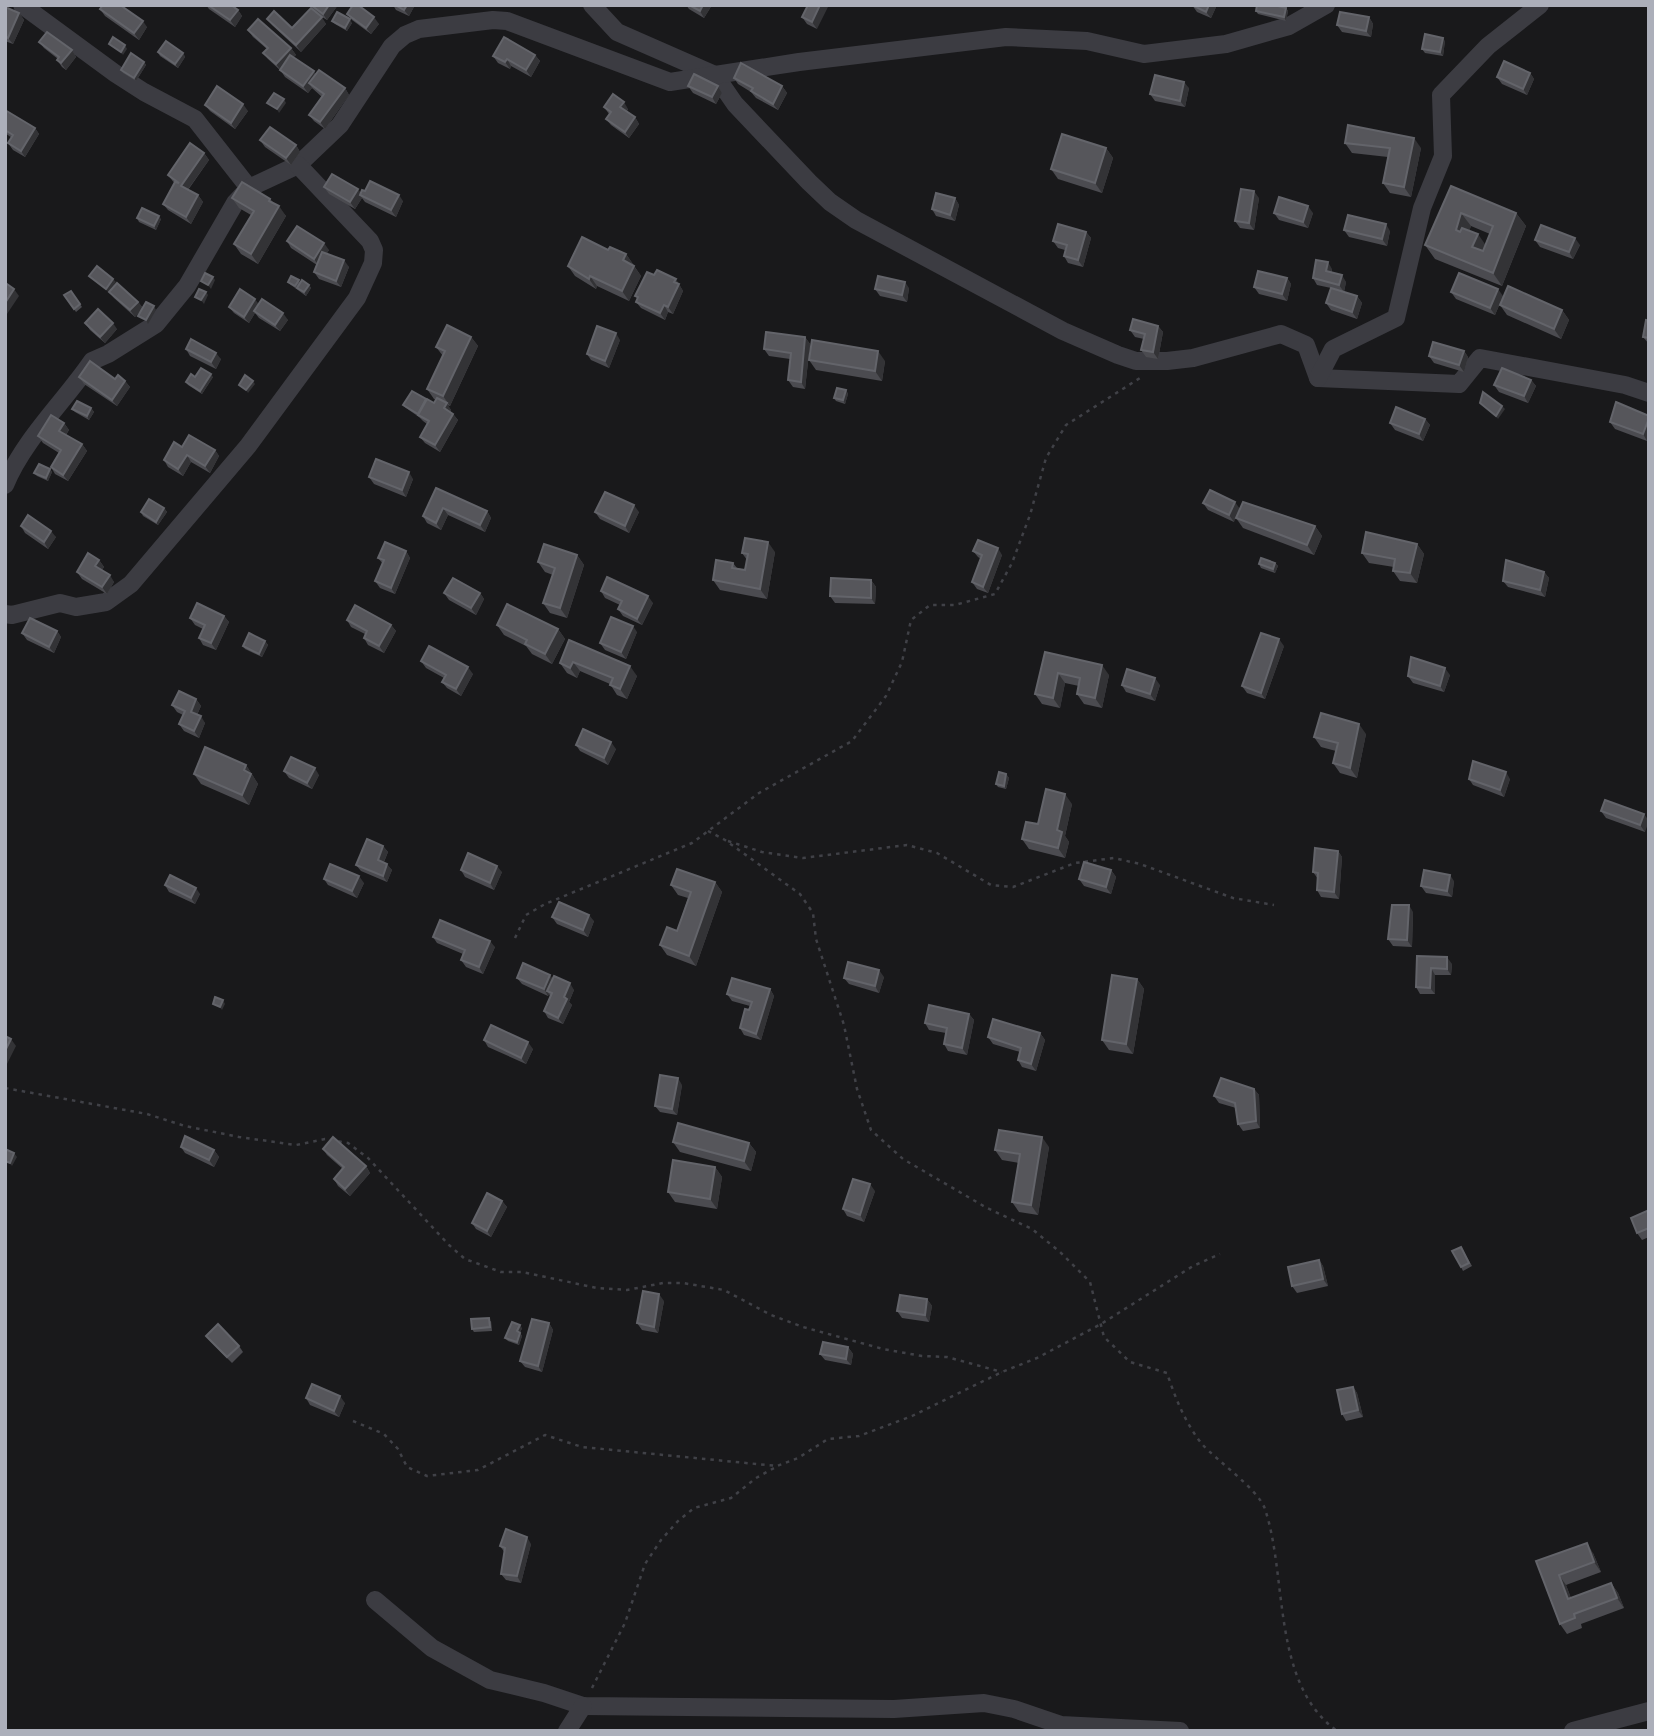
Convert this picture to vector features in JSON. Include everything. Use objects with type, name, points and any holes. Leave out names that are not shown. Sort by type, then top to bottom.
[{"type":"street","points":[[22,5],[116,74],[144,92],[195,118],[249,188]]},
{"type":"street","points":[[592,5],[617,32],[715,75],[735,104],[809,182],[830,202],[856,220],[1074,336],[1136,361],[1167,361],[1193,358],[1280,334],[1306,345],[1318,378]]},
{"type":"street","points":[[5,485],[19,459],[92,361],[156,324],[172,305],[187,286],[235,203],[249,188],[298,166],[340,125],[392,46],[405,35],[419,29],[493,20],[507,21],[670,82],[799,62],[1006,37],[1087,41],[1144,54],[1226,44],[1289,26],[1326,5]]},
{"type":"street","points":[[1318,378],[1333,349],[1396,318],[1422,208],[1443,156],[1441,94],[1488,46],[1540,5]]},
{"type":"street","points":[[5,614],[12,615],[60,603],[76,607],[106,602],[131,584],[248,446],[358,298],[373,263],[374,250],[370,241],[298,166]]},
{"type":"street","points":[[1318,378],[1459,384],[1480,358],[1625,385],[1649,393]]},
{"type":"street","points":[[375,1600],[432,1648],[480,1675],[511,1687],[544,1693],[583,1706],[894,1709],[984,1703],[1014,1709],[1061,1725],[1180,1731]]},
{"type":"street","points":[[567,1731],[583,1706]]},
{"type":"street","points":[[1573,1731],[1649,1711]]},
{"type":"path","points":[[515,938],[526,915],[545,904],[692,843],[760,793],[852,741],[886,696],[902,662],[911,620],[930,605],[955,605],[995,594],[1012,563],[1030,515],[1046,458],[1066,425],[1167,361]]},
{"type":"path","points":[[708,831],[725,840],[800,894],[813,913],[816,939],[844,1025],[857,1089],[871,1130],[903,1159],[987,1208],[1032,1229],[1060,1252],[1090,1282],[1104,1337],[1130,1362],[1167,1373],[1178,1403],[1202,1443],[1264,1505],[1292,1660],[1308,1697],[1323,1720],[1337,1731]]},
{"type":"path","points":[[725,840],[762,852],[803,858],[908,845],[937,853],[991,886],[1013,887],[1075,863],[1115,858],[1140,864],[1233,898],[1274,905]]},
{"type":"path","points":[[5,1088],[147,1114],[185,1126],[239,1137],[296,1145],[326,1139],[348,1143],[368,1158],[465,1259],[501,1272],[522,1272],[597,1288],[627,1290],[663,1283],[683,1283],[724,1290],[771,1315],[803,1327],[883,1349],[922,1356],[947,1357],[1002,1371]]},
{"type":"path","points":[[583,1706],[625,1623],[645,1564],[661,1540],[694,1508],[731,1498],[755,1478],[798,1458],[828,1439],[859,1436],[912,1416],[1002,1371],[1037,1358],[1101,1324],[1193,1266],[1220,1254]]},
{"type":"path","points":[[353,1421],[384,1434],[398,1449],[407,1467],[427,1476],[478,1470],[545,1435],[582,1447],[777,1466]]},
{"type":"building","points":[[103,5],[120,5],[143,21],[134,33],[100,9]]},
{"type":"building","points":[[208,5],[231,5],[238,10],[230,20]]},
{"type":"building","points":[[311,5],[329,5],[323,14]]},
{"type":"building","points":[[353,5],[358,5],[374,17],[366,28],[347,14]]},
{"type":"building","points":[[689,5],[703,5],[700,11]]},
{"type":"building","points":[[808,5],[820,5],[812,22],[802,17]]},
{"type":"building","points":[[1192,5],[1209,5],[1206,12]]},
{"type":"building","points":[[1257,5],[1286,8],[1284,17],[1256,11]]},
{"type":"building","points":[[5,7],[19,13],[8,38],[5,36]]},
{"type":"building","points":[[311,8],[322,17],[296,45],[267,19],[274,11],[292,28]]},
{"type":"building","points":[[337,12],[350,19],[345,28],[332,21]]},
{"type":"building","points":[[1340,12],[1369,17],[1366,31],[1337,25]]},
{"type":"building","points":[[258,19],[291,48],[276,64],[263,53],[268,48],[248,30]]},
{"type":"building","points":[[47,32],[72,50],[61,63],[57,60],[59,57],[39,42]]},
{"type":"building","points":[[1425,34],[1443,38],[1440,52],[1422,49]]},
{"type":"building","points":[[113,37],[125,45],[121,52],[109,44]]},
{"type":"building","points":[[504,37],[535,55],[526,70],[507,59],[505,62],[493,56]]},
{"type":"building","points":[[166,41],[183,53],[175,64],[158,52]]},
{"type":"building","points":[[131,53],[144,62],[134,78],[121,70]]},
{"type":"building","points":[[290,55],[314,71],[303,86],[280,70]]},
{"type":"building","points":[[1504,61],[1530,73],[1523,89],[1497,77]]},
{"type":"building","points":[[741,63],[782,86],[773,104],[751,91],[753,88],[734,78]]},
{"type":"building","points":[[319,70],[345,88],[320,122],[309,115],[324,94],[309,83]]},
{"type":"building","points":[[694,74],[718,86],[712,97],[688,86]]},
{"type":"building","points":[[1155,75],[1184,82],[1180,101],[1150,94]]},
{"type":"building","points":[[217,86],[243,104],[231,123],[205,105]]},
{"type":"building","points":[[274,93],[284,99],[277,109],[267,103]]},
{"type":"building","points":[[613,94],[624,102],[620,107],[635,117],[625,132],[606,119],[611,112],[604,107]]},
{"type":"building","points":[[5,110],[35,128],[21,151],[8,143],[13,135],[5,130]]},
{"type":"building","points":[[1348,125],[1414,138],[1404,187],[1383,183],[1390,148],[1345,143]]},
{"type":"building","points":[[270,127],[296,145],[286,158],[260,140]]},
{"type":"building","points":[[1062,134],[1106,148],[1095,183],[1051,169]]},
{"type":"building","points":[[190,143],[204,153],[181,186],[198,195],[186,217],[163,204],[175,182],[179,183],[168,175]]},
{"type":"building","points":[[332,174],[358,189],[350,202],[324,187]]},
{"type":"building","points":[[370,181],[399,195],[391,210],[360,195]]},
{"type":"building","points":[[242,182],[279,206],[251,254],[234,244],[254,211],[232,198]]},
{"type":"building","points":[[1451,186],[1516,213],[1493,273],[1425,245]],"holes":[[[1461,213],[1493,226],[1483,251],[1472,247],[1478,234],[1462,228],[1460,232],[1456,230]]]},
{"type":"building","points":[[1241,189],[1254,191],[1249,223],[1235,221]]},
{"type":"building","points":[[936,193],[955,198],[950,215],[932,209]]},
{"type":"building","points":[[1279,197],[1308,206],[1303,222],[1274,213]]},
{"type":"building","points":[[142,208],[159,216],[154,226],[137,218]]},
{"type":"building","points":[[1348,215],[1386,224],[1382,239],[1344,230]]},
{"type":"building","points":[[1058,224],[1086,232],[1078,260],[1064,256],[1067,245],[1053,241]]},
{"type":"building","points":[[1541,225],[1575,238],[1569,252],[1535,240]]},
{"type":"building","points":[[297,226],[324,243],[314,259],[287,241]]},
{"type":"building","points":[[582,237],[608,250],[610,247],[626,254],[623,260],[634,266],[622,291],[590,276],[589,279],[568,266]]},
{"type":"building","points":[[322,252],[344,260],[336,281],[314,272]]},
{"type":"building","points":[[1316,260],[1328,262],[1326,271],[1342,275],[1339,285],[1313,278]]},
{"type":"building","points":[[97,266],[113,279],[106,289],[89,276]]},
{"type":"building","points":[[657,270],[676,279],[674,282],[679,284],[668,307],[664,305],[660,313],[636,302],[638,297],[635,296],[647,272],[654,275]]},
{"type":"building","points":[[1258,271],[1287,278],[1282,294],[1254,287]]},
{"type":"building","points":[[205,273],[213,277],[208,285],[201,281]]},
{"type":"building","points":[[1459,273],[1498,289],[1490,308],[1451,292]]},
{"type":"building","points":[[291,276],[299,280],[295,286],[288,282]]},
{"type":"building","points":[[878,276],[905,282],[902,295],[875,289]]},
{"type":"building","points":[[302,280],[309,285],[304,292],[297,288]]},
{"type":"building","points":[[117,283],[138,302],[130,310],[109,292]]},
{"type":"building","points":[[7,284],[14,289],[5,303],[5,287]]},
{"type":"building","points":[[1508,286],[1562,310],[1554,329],[1500,305]]},
{"type":"building","points":[[1331,288],[1357,296],[1352,312],[1326,303]]},
{"type":"building","points":[[199,289],[206,292],[201,300],[195,297]]},
{"type":"building","points":[[240,289],[255,299],[244,317],[229,307]]},
{"type":"building","points":[[71,291],[80,304],[74,309],[64,295]]},
{"type":"building","points":[[262,299],[283,313],[275,325],[254,311]]},
{"type":"building","points":[[146,302],[154,306],[146,320],[138,316]]},
{"type":"building","points":[[98,309],[113,323],[100,337],[85,323]]},
{"type":"building","points":[[1133,319],[1158,326],[1153,352],[1141,350],[1145,334],[1130,330]]},
{"type":"building","points":[[1646,320],[1649,321],[1649,338],[1643,337]]},
{"type":"building","points":[[447,325],[471,337],[443,396],[427,389],[445,351],[436,347]]},
{"type":"building","points":[[597,326],[616,333],[605,361],[587,354]]},
{"type":"building","points":[[766,332],[805,337],[801,382],[788,380],[791,353],[764,349]]},
{"type":"building","points":[[191,339],[216,353],[211,362],[186,349]]},
{"type":"building","points":[[812,340],[878,351],[875,371],[809,360]]},
{"type":"building","points":[[1433,342],[1464,351],[1459,365],[1429,356]]},
{"type":"building","points":[[90,361],[115,379],[118,375],[125,381],[112,400],[79,377]]},
{"type":"building","points":[[201,368],[211,374],[200,391],[186,382],[191,374],[195,377]]},
{"type":"building","points":[[1502,368],[1531,380],[1524,396],[1494,385]]},
{"type":"building","points":[[245,375],[253,381],[246,390],[239,385]]},
{"type":"building","points":[[837,388],[846,390],[843,400],[834,398]]},
{"type":"building","points":[[412,391],[426,399],[418,414],[403,405]]},
{"type":"building","points":[[1483,392],[1502,406],[1496,416],[1480,403]]},
{"type":"building","points":[[437,398],[447,403],[444,408],[453,414],[435,445],[420,437],[429,421],[418,415],[427,399],[434,403]]},
{"type":"building","points":[[77,401],[91,408],[87,416],[72,409]]},
{"type":"building","points":[[1616,402],[1649,416],[1643,434],[1610,422]]},
{"type":"building","points":[[1396,407],[1425,419],[1419,434],[1390,423]]},
{"type":"building","points":[[51,415],[64,423],[59,431],[82,444],[63,475],[51,467],[61,450],[38,436]]},
{"type":"building","points":[[189,435],[215,450],[205,466],[187,455],[178,469],[164,460],[174,442],[182,447]]},
{"type":"building","points":[[376,459],[409,472],[402,490],[369,477]]},
{"type":"building","points":[[39,464],[50,469],[46,478],[34,473]]},
{"type":"building","points":[[436,488],[487,511],[480,525],[443,508],[436,523],[423,516]]},
{"type":"building","points":[[1210,490],[1235,502],[1229,515],[1203,503]]},
{"type":"building","points":[[605,492],[634,505],[625,526],[595,512]]},
{"type":"building","points":[[149,499],[164,508],[156,522],[141,512]]},
{"type":"building","points":[[1243,502],[1315,526],[1307,545],[1236,518]]},
{"type":"building","points":[[28,515],[51,531],[44,542],[21,526]]},
{"type":"building","points":[[1366,532],[1417,544],[1410,573],[1393,571],[1395,559],[1362,553]]},
{"type":"building","points":[[745,538],[768,542],[760,589],[713,580],[716,560],[733,563],[732,568],[745,570],[748,554],[742,553]]},
{"type":"building","points":[[978,540],[998,548],[983,587],[972,582],[982,555],[973,551]]},
{"type":"building","points":[[385,542],[406,551],[391,588],[375,581],[384,560],[378,558]]},
{"type":"building","points":[[544,544],[577,555],[560,608],[543,603],[555,568],[538,562]]},
{"type":"building","points":[[88,553],[99,560],[95,566],[110,575],[102,587],[77,572]]},
{"type":"building","points":[[1261,558],[1275,563],[1273,569],[1259,564]]},
{"type":"building","points":[[1506,560],[1544,572],[1540,590],[1503,581]]},
{"type":"building","points":[[607,577],[648,596],[637,619],[618,609],[622,601],[601,591]]},
{"type":"building","points":[[453,578],[480,593],[471,608],[444,593]]},
{"type":"building","points":[[831,578],[871,580],[871,598],[830,596]]},
{"type":"building","points":[[197,603],[224,616],[211,643],[199,638],[205,625],[190,618]]},
{"type":"building","points":[[507,604],[558,629],[545,654],[525,644],[527,640],[497,625]]},
{"type":"building","points":[[355,605],[391,625],[379,646],[364,638],[367,631],[347,620]]},
{"type":"building","points":[[611,617],[633,626],[621,652],[600,643]]},
{"type":"building","points":[[30,618],[57,631],[49,647],[22,633]]},
{"type":"building","points":[[249,633],[265,641],[259,654],[243,646]]},
{"type":"building","points":[[1261,633],[1279,639],[1261,693],[1242,686]]},
{"type":"building","points":[[569,640],[630,666],[620,689],[610,685],[613,678],[573,662],[570,668],[560,663]]},
{"type":"building","points":[[429,646],[468,667],[456,689],[442,682],[446,675],[421,661]]},
{"type":"building","points":[[1045,652],[1102,665],[1095,698],[1077,694],[1080,678],[1058,673],[1053,698],[1035,694]]},
{"type":"building","points":[[1411,657],[1445,668],[1440,686],[1408,676]]},
{"type":"building","points":[[1127,669],[1155,678],[1150,694],[1122,685]]},
{"type":"building","points":[[179,691],[196,699],[191,712],[201,716],[194,731],[179,724],[185,711],[172,705]]},
{"type":"building","points":[[1321,713],[1359,724],[1350,768],[1333,763],[1338,743],[1314,737]]},
{"type":"building","points":[[583,729],[611,742],[604,758],[576,745]]},
{"type":"building","points":[[205,747],[246,765],[244,770],[251,774],[242,795],[194,774]]},
{"type":"building","points":[[291,757],[315,768],[307,783],[284,771]]},
{"type":"building","points":[[1473,761],[1506,772],[1500,790],[1469,779]]},
{"type":"building","points":[[999,772],[1006,774],[1004,786],[996,784]]},
{"type":"building","points":[[1046,789],[1065,794],[1057,830],[1062,832],[1058,848],[1022,839],[1026,822],[1038,824]]},
{"type":"building","points":[[1605,800],[1644,814],[1640,825],[1601,811]]},
{"type":"building","points":[[367,839],[383,846],[378,860],[387,864],[383,876],[356,865]]},
{"type":"building","points":[[1315,848],[1338,851],[1334,892],[1317,890],[1318,873],[1313,872]]},
{"type":"building","points":[[468,853],[497,866],[490,883],[461,870]]},
{"type":"building","points":[[1084,862],[1111,870],[1106,887],[1079,879]]},
{"type":"building","points":[[330,864],[359,876],[352,891],[324,879]]},
{"type":"building","points":[[677,869],[715,882],[689,956],[660,945],[667,927],[677,931],[691,892],[671,885]]},
{"type":"building","points":[[1424,870],[1450,875],[1447,891],[1421,886]]},
{"type":"building","points":[[170,875],[196,888],[191,898],[165,885]]},
{"type":"building","points":[[559,902],[589,915],[583,930],[552,917]]},
{"type":"building","points":[[1392,905],[1409,905],[1407,940],[1388,939]]},
{"type":"building","points":[[440,920],[490,941],[479,967],[461,960],[465,950],[433,937]]},
{"type":"building","points":[[1417,956],[1447,957],[1447,969],[1431,968],[1430,988],[1416,987]]},
{"type":"building","points":[[848,962],[879,970],[875,986],[844,978]]},
{"type":"building","points":[[523,963],[550,975],[544,989],[517,978]]},
{"type":"building","points":[[1112,975],[1137,979],[1126,1044],[1102,1040]]},
{"type":"building","points":[[554,976],[570,983],[564,997],[567,999],[558,1018],[544,1011],[552,993],[547,991]]},
{"type":"building","points":[[732,978],[770,989],[756,1034],[740,1028],[745,1009],[749,1010],[752,1002],[727,994]]},
{"type":"building","points":[[215,997],[223,1000],[220,1007],[213,1004]]},
{"type":"building","points":[[929,1005],[969,1014],[962,1048],[944,1044],[947,1028],[925,1023]]},
{"type":"building","points":[[993,1019],[1040,1033],[1031,1064],[1018,1060],[1021,1048],[988,1037]]},
{"type":"building","points":[[491,1025],[528,1042],[521,1058],[484,1040]]},
{"type":"building","points":[[5,1036],[11,1039],[5,1051]]},
{"type":"building","points":[[660,1075],[678,1078],[672,1109],[655,1106]]},
{"type":"building","points":[[1221,1078],[1254,1089],[1256,1121],[1238,1124],[1235,1103],[1214,1096]]},
{"type":"building","points":[[678,1123],[749,1143],[744,1161],[673,1142]]},
{"type":"building","points":[[999,1130],[1042,1137],[1031,1205],[1012,1202],[1020,1154],[995,1150]]},
{"type":"building","points":[[185,1136],[214,1150],[209,1160],[181,1147]]},
{"type":"building","points":[[333,1137],[366,1166],[345,1189],[334,1179],[344,1167],[323,1149]]},
{"type":"building","points":[[5,1149],[14,1153],[10,1163],[5,1161]]},
{"type":"building","points":[[673,1160],[715,1167],[710,1199],[668,1192]]},
{"type":"building","points":[[853,1179],[870,1184],[860,1215],[843,1209]]},
{"type":"building","points":[[487,1193],[502,1201],[487,1231],[472,1223]]},
{"type":"building","points":[[1649,1210],[1649,1228],[1637,1233],[1631,1218]]},
{"type":"building","points":[[1461,1247],[1469,1263],[1461,1267],[1452,1251]]},
{"type":"building","points":[[1319,1260],[1323,1279],[1292,1286],[1288,1267]]},
{"type":"building","points":[[643,1291],[659,1294],[654,1327],[637,1323]]},
{"type":"building","points":[[900,1295],[927,1299],[925,1315],[897,1311]]},
{"type":"building","points":[[489,1318],[490,1327],[472,1329],[471,1319]]},
{"type":"building","points":[[532,1319],[549,1323],[538,1366],[520,1361]]},
{"type":"building","points":[[512,1322],[520,1325],[517,1342],[505,1338]]},
{"type":"building","points":[[218,1324],[239,1346],[227,1357],[206,1336]]},
{"type":"building","points":[[823,1342],[848,1347],[846,1359],[820,1354]]},
{"type":"building","points":[[312,1384],[340,1396],[334,1411],[306,1398]]},
{"type":"building","points":[[1353,1387],[1358,1410],[1342,1414],[1337,1390]]},
{"type":"building","points":[[506,1529],[527,1537],[517,1576],[501,1574],[505,1548],[500,1546]]},
{"type":"building","points":[[1587,1543],[1594,1562],[1559,1575],[1568,1599],[1611,1583],[1617,1598],[1574,1614],[1575,1618],[1560,1624],[1536,1561]]}]
